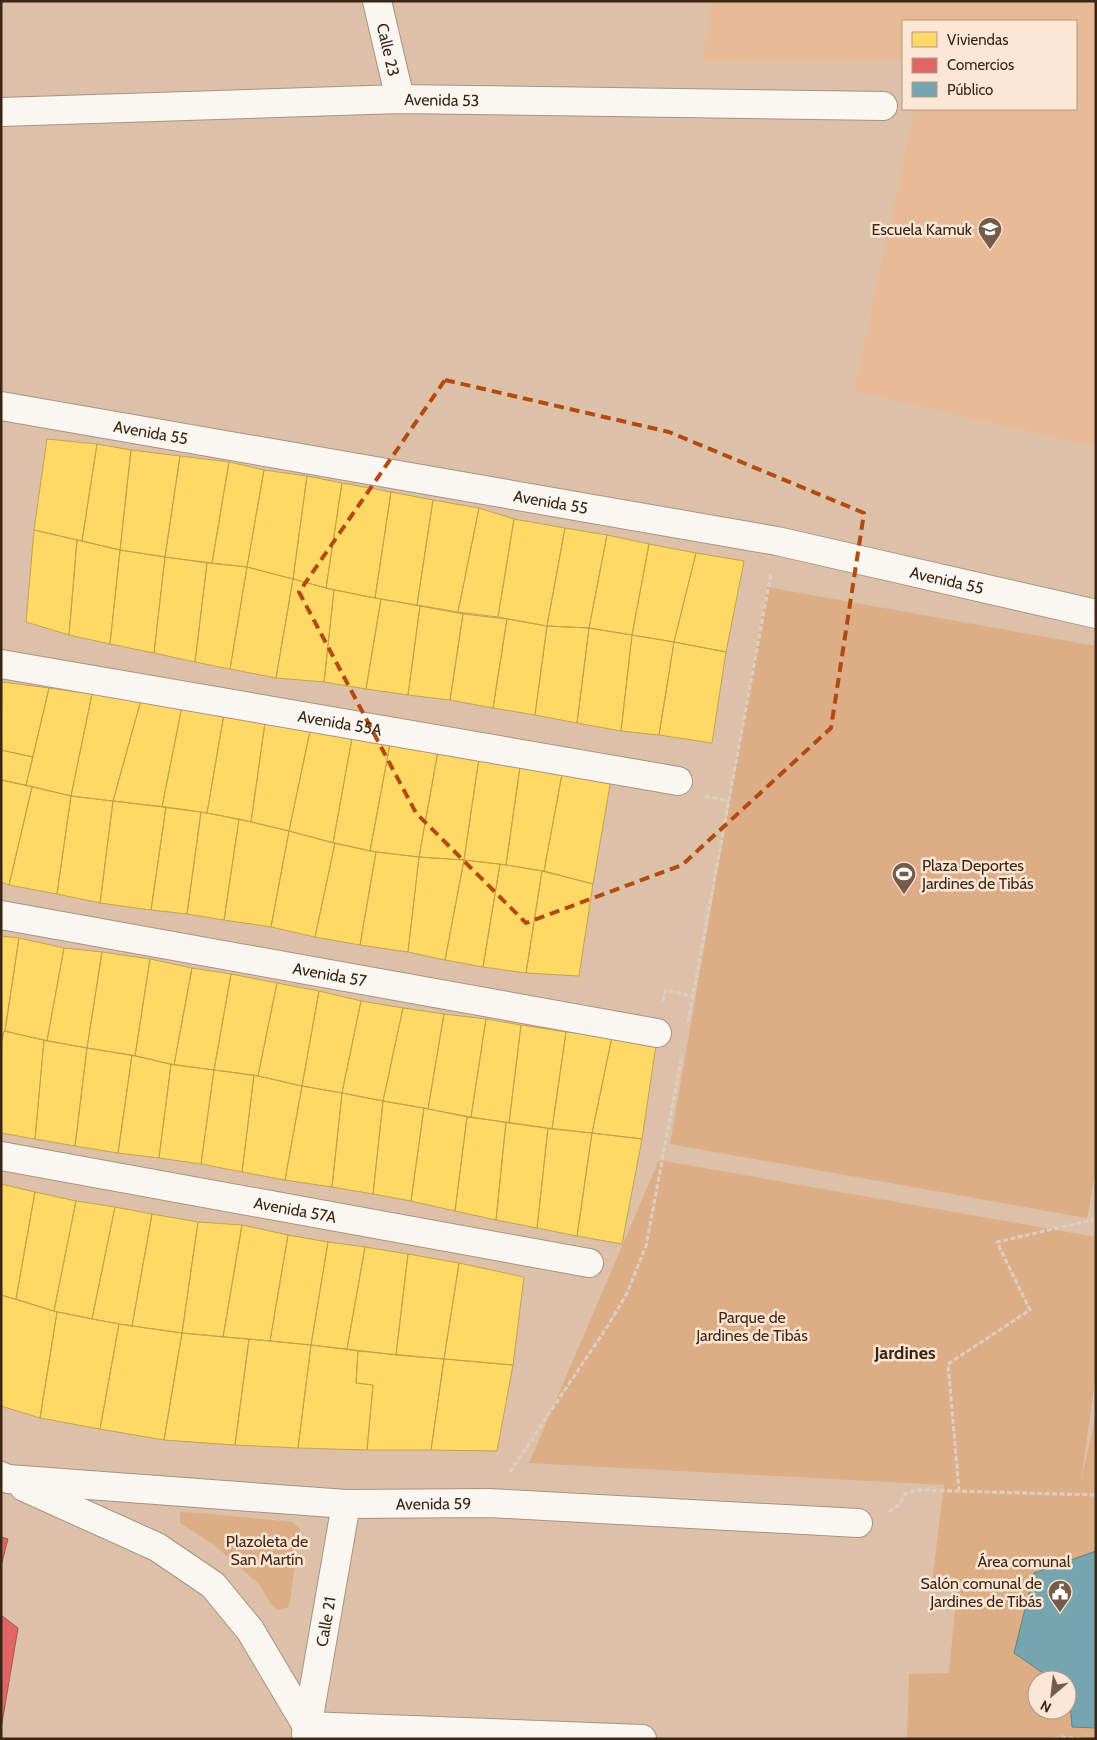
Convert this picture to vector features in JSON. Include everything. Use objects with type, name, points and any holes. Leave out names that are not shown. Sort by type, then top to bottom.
[{"type":"street","name":"Calle 23","points":[[377,1],[400,99]]},
{"type":"street","name":"Avenida 53","points":[[1,112],[400,99],[883,106]]},
{"type":"street","name":"Avenida 55","points":[[1,406],[778,541],[1096,614]]},
{"type":"street","name":"Avenida 55A","points":[[1,664],[678,781]]},
{"type":"street","name":"Avenida 57","points":[[1,915],[657,1033]]},
{"type":"street","name":"Avenida 57A","points":[[1,1156],[589,1263]]},
{"type":"street","name":"Avenida 59","points":[[5,1478],[346,1504],[489,1504],[858,1523]]},
{"type":"street","name":"Avenida 59","points":[[5,1478],[158,1547],[213,1585],[250,1630],[306,1733]]},
{"type":"street","name":"Calle 21","points":[[306,1733],[346,1504]]},
{"type":"street","points":[[306,1733],[642,1739]]},
{"type":"path","points":[[665,990],[693,996]]},
{"type":"path","points":[[959,1491],[948,1364],[1030,1310],[997,1242],[1096,1219]]},
{"type":"path","points":[[858,1523],[894,1510],[905,1494],[910,1491],[1096,1495]]},
{"type":"path","points":[[1054,1739],[1062,1737],[1083,1739]]},
{"type":"highlighted area","points":[[445,380],[669,432],[864,513],[831,728],[682,865],[526,923],[416,813],[299,592]]},
{"type":"shaded area","name":"Escuela Kamuk","points":[[712,1],[1096,1],[1096,447],[854,391],[915,110],[1077,110],[1077,20],[902,20],[902,60],[703,62]]},
{"type":"green space","name":"Plaza Deportes Jardines de Tibás","points":[[767,587],[1096,646],[1096,1169],[1087,1218],[670,1144]]},
{"type":"green space","name":"Parque de Jardines de Tibás","points":[[659,1160],[1096,1237],[1096,1373],[1081,1481],[1096,1415],[1096,1739],[907,1739],[909,1674],[949,1673],[957,1589],[932,1583],[944,1485],[529,1463]]},
{"type":"green space","name":"Plazoleta de San Martín","points":[[180,1512],[293,1522],[300,1529],[289,1607],[277,1610],[270,1603],[259,1584],[213,1544],[180,1523]]},
{"type":"building: Viviendas","points":[[47,439],[97,444],[82,541],[34,530]]},
{"type":"building: Viviendas","points":[[97,444],[131,450],[120,550],[82,541]]},
{"type":"building: Viviendas","points":[[131,450],[180,456],[165,557],[120,550]]},
{"type":"building: Viviendas","points":[[180,456],[229,462],[212,563],[165,557]]},
{"type":"building: Viviendas","points":[[229,462],[264,470],[247,567],[212,563]]},
{"type":"building: Viviendas","points":[[264,470],[307,476],[293,579],[247,567]]},
{"type":"building: Viviendas","points":[[307,476],[342,483],[326,588],[293,579]]},
{"type":"building: Viviendas","points":[[342,483],[391,492],[375,598],[326,588]]},
{"type":"building: Viviendas","points":[[391,492],[433,500],[417,605],[375,598]]},
{"type":"building: Viviendas","points":[[433,500],[479,508],[458,612],[417,605]]},
{"type":"building: Viviendas","points":[[479,508],[514,519],[498,617],[458,612]]},
{"type":"building: Viviendas","points":[[514,519],[565,528],[547,626],[498,617]]},
{"type":"building: Viviendas","points":[[565,528],[607,535],[589,628],[547,626]]},
{"type":"building: Viviendas","points":[[34,530],[77,540],[69,635],[26,622]]},
{"type":"building: Viviendas","points":[[607,535],[649,544],[632,635],[589,628]]},
{"type":"building: Viviendas","points":[[77,540],[120,550],[110,644],[69,635]]},
{"type":"building: Viviendas","points":[[649,544],[696,553],[674,642],[632,635]]},
{"type":"building: Viviendas","points":[[120,550],[165,557],[154,653],[110,644]]},
{"type":"building: Viviendas","points":[[696,553],[744,561],[726,652],[674,642]]},
{"type":"building: Viviendas","points":[[165,557],[207,563],[195,662],[154,653]]},
{"type":"building: Viviendas","points":[[207,563],[247,567],[230,669],[195,662]]},
{"type":"building: Viviendas","points":[[247,567],[293,579],[276,678],[230,669]]},
{"type":"building: Viviendas","points":[[293,579],[334,590],[324,682],[276,678]]},
{"type":"building: Viviendas","points":[[334,590],[381,599],[366,689],[324,682]]},
{"type":"building: Viviendas","points":[[381,599],[420,606],[408,695],[366,689]]},
{"type":"building: Viviendas","points":[[420,606],[463,614],[450,700],[408,695]]},
{"type":"building: Viviendas","points":[[463,614],[507,619],[493,708],[450,700]]},
{"type":"building: Viviendas","points":[[507,619],[547,626],[535,715],[493,708]]},
{"type":"building: Viviendas","points":[[547,626],[589,628],[577,723],[535,715]]},
{"type":"building: Viviendas","points":[[589,628],[632,635],[621,731],[577,723]]},
{"type":"building: Viviendas","points":[[632,635],[674,642],[659,735],[621,731]]},
{"type":"building: Viviendas","points":[[674,642],[726,652],[712,743],[659,735]]},
{"type":"building: Viviendas","points":[[2,682],[49,688],[33,757],[1,750]]},
{"type":"building: Viviendas","points":[[49,688],[92,694],[71,796],[26,785]]},
{"type":"building: Viviendas","points":[[92,694],[141,700],[113,801],[71,796]]},
{"type":"building: Viviendas","points":[[141,700],[182,706],[162,807],[113,801]]},
{"type":"building: Viviendas","points":[[182,706],[224,714],[207,813],[162,807]]},
{"type":"building: Viviendas","points":[[224,714],[265,723],[251,822],[207,813]]},
{"type":"building: Viviendas","points":[[265,723],[310,731],[289,831],[251,822]]},
{"type":"building: Viviendas","points":[[310,731],[352,738],[333,843],[289,831]]},
{"type":"building: Viviendas","points":[[352,738],[390,744],[370,851],[333,843]]},
{"type":"building: Viviendas","points":[[390,744],[438,751],[419,857],[370,851]]},
{"type":"building: Viviendas","points":[[1,750],[33,757],[26,785],[1,780]]},
{"type":"building: Viviendas","points":[[438,751],[479,758],[464,860],[419,857]]},
{"type":"building: Viviendas","points":[[479,758],[520,767],[506,865],[464,860]]},
{"type":"building: Viviendas","points":[[520,767],[562,774],[544,871],[506,865]]},
{"type":"building: Viviendas","points":[[562,774],[611,779],[593,884],[544,871]]},
{"type":"building: Viviendas","points":[[1,780],[32,787],[9,885],[1,882]]},
{"type":"building: Viviendas","points":[[32,787],[71,796],[57,894],[9,885]]},
{"type":"building: Viviendas","points":[[71,796],[113,801],[100,903],[57,894]]},
{"type":"building: Viviendas","points":[[113,801],[166,807],[151,910],[100,903]]},
{"type":"building: Viviendas","points":[[166,807],[201,812],[187,914],[151,910]]},
{"type":"building: Viviendas","points":[[201,812],[239,819],[224,920],[187,914]]},
{"type":"building: Viviendas","points":[[239,819],[289,831],[271,927],[224,920]]},
{"type":"building: Viviendas","points":[[289,831],[335,843],[315,937],[271,927]]},
{"type":"building: Viviendas","points":[[335,843],[376,852],[360,945],[315,937]]},
{"type":"building: Viviendas","points":[[376,852],[419,857],[408,952],[360,945]]},
{"type":"building: Viviendas","points":[[419,857],[464,860],[445,960],[408,952]]},
{"type":"building: Viviendas","points":[[464,860],[500,864],[483,967],[445,960]]},
{"type":"building: Viviendas","points":[[500,864],[542,871],[526,973],[483,967]]},
{"type":"building: Viviendas","points":[[542,871],[593,884],[579,976],[526,973]]},
{"type":"building: Viviendas","points":[[1,936],[19,938],[3,1035],[1,1035]]},
{"type":"building: Viviendas","points":[[19,938],[64,948],[47,1041],[5,1031]]},
{"type":"building: Viviendas","points":[[64,948],[102,952],[87,1048],[47,1041]]},
{"type":"building: Viviendas","points":[[102,952],[150,959],[135,1056],[87,1048]]},
{"type":"building: Viviendas","points":[[150,959],[192,968],[174,1065],[135,1056]]},
{"type":"building: Viviendas","points":[[192,968],[231,974],[214,1070],[174,1065]]},
{"type":"building: Viviendas","points":[[231,974],[277,983],[258,1076],[214,1070]]},
{"type":"building: Viviendas","points":[[277,983],[319,991],[302,1086],[258,1076]]},
{"type":"building: Viviendas","points":[[319,991],[361,1001],[342,1093],[302,1086]]},
{"type":"building: Viviendas","points":[[361,1001],[403,1008],[383,1101],[342,1093]]},
{"type":"building: Viviendas","points":[[403,1008],[444,1014],[428,1109],[383,1101]]},
{"type":"building: Viviendas","points":[[444,1014],[486,1019],[471,1117],[428,1109]]},
{"type":"building: Viviendas","points":[[486,1019],[521,1025],[509,1123],[471,1117]]},
{"type":"building: Viviendas","points":[[521,1025],[566,1032],[552,1129],[509,1123]]},
{"type":"building: Viviendas","points":[[4,1031],[44,1040],[35,1139],[1,1133],[1,1045]]},
{"type":"building: Viviendas","points":[[566,1032],[612,1037],[592,1133],[552,1129]]},
{"type":"building: Viviendas","points":[[612,1037],[656,1045],[642,1139],[592,1133]]},
{"type":"building: Viviendas","points":[[44,1040],[87,1048],[75,1146],[35,1139]]},
{"type":"building: Viviendas","points":[[87,1048],[132,1055],[118,1153],[75,1146]]},
{"type":"building: Viviendas","points":[[132,1055],[171,1064],[159,1158],[118,1153]]},
{"type":"building: Viviendas","points":[[171,1064],[214,1070],[201,1164],[159,1158]]},
{"type":"building: Viviendas","points":[[214,1070],[254,1075],[242,1172],[201,1164]]},
{"type":"building: Viviendas","points":[[254,1075],[302,1086],[285,1180],[242,1172]]},
{"type":"building: Viviendas","points":[[302,1086],[342,1093],[332,1187],[285,1180]]},
{"type":"building: Viviendas","points":[[342,1093],[383,1101],[373,1194],[332,1187]]},
{"type":"building: Viviendas","points":[[383,1101],[424,1108],[411,1201],[373,1194]]},
{"type":"building: Viviendas","points":[[424,1108],[467,1117],[455,1211],[411,1201]]},
{"type":"building: Viviendas","points":[[467,1117],[506,1122],[496,1220],[455,1211]]},
{"type":"building: Viviendas","points":[[506,1122],[548,1128],[537,1228],[496,1220]]},
{"type":"building: Viviendas","points":[[548,1128],[592,1133],[577,1236],[537,1228]]},
{"type":"building: Viviendas","points":[[592,1133],[642,1139],[622,1244],[577,1236]]},
{"type":"building: Viviendas","points":[[1,1184],[35,1192],[16,1299],[1,1295]]},
{"type":"building: Viviendas","points":[[35,1192],[76,1201],[54,1311],[16,1299]]},
{"type":"building: Viviendas","points":[[76,1201],[115,1207],[92,1319],[54,1311]]},
{"type":"building: Viviendas","points":[[115,1207],[152,1214],[132,1326],[92,1319]]},
{"type":"building: Viviendas","points":[[152,1214],[198,1222],[182,1333],[132,1326]]},
{"type":"building: Viviendas","points":[[198,1222],[242,1225],[223,1337],[182,1333]]},
{"type":"building: Viviendas","points":[[242,1225],[288,1235],[270,1341],[223,1337]]},
{"type":"building: Viviendas","points":[[288,1235],[328,1242],[311,1345],[270,1341]]},
{"type":"building: Viviendas","points":[[328,1242],[365,1247],[347,1349],[311,1345]]},
{"type":"building: Viviendas","points":[[365,1247],[408,1254],[396,1355],[347,1349]]},
{"type":"building: Viviendas","points":[[408,1254],[459,1263],[444,1359],[396,1355]]},
{"type":"building: Viviendas","points":[[459,1263],[524,1277],[513,1365],[444,1359]]},
{"type":"building: Viviendas","points":[[1,1295],[57,1312],[40,1418],[1,1406]]},
{"type":"building: Viviendas","points":[[57,1312],[119,1324],[100,1429],[40,1418]]},
{"type":"building: Viviendas","points":[[119,1324],[182,1333],[164,1440],[100,1429]]},
{"type":"building: Viviendas","points":[[182,1333],[249,1339],[235,1445],[164,1440]]},
{"type":"building: Viviendas","points":[[249,1339],[311,1345],[298,1448],[235,1445]]},
{"type":"building: Viviendas","points":[[311,1345],[358,1351],[356,1383],[373,1385],[367,1450],[298,1448]]},
{"type":"building: Viviendas","points":[[358,1351],[444,1359],[431,1450],[367,1450],[373,1385],[356,1383]]},
{"type":"building: Viviendas","points":[[444,1359],[513,1365],[497,1451],[431,1450]]},
{"type":"building: Comercios","points":[[1,1537],[8,1539],[1,1566]]},
{"type":"building: Comercios","points":[[1,1615],[18,1628],[1,1729]]},
{"type":"building: Público","name":"Salón comunal de Jardines de Tibás","points":[[1096,1551],[1096,1728],[1072,1727],[1071,1720],[1077,1720],[1077,1670],[1039,1670],[1014,1653],[1034,1573]]},
{"type":"place","name":"Escuela Kamuk","points":[[990,250]]},
{"type":"place","name":"Plaza Deportes Jardines de Tibás","points":[[904,895]]},
{"type":"place","name":"Salón comunal de Jardines de Tibás","points":[[1060,1613]]},
{"type":"district","name":"Jardines","points":[[905,1353]]},
{"type":"park label","name":"Área comunal","points":[[1024,1561]]}]
